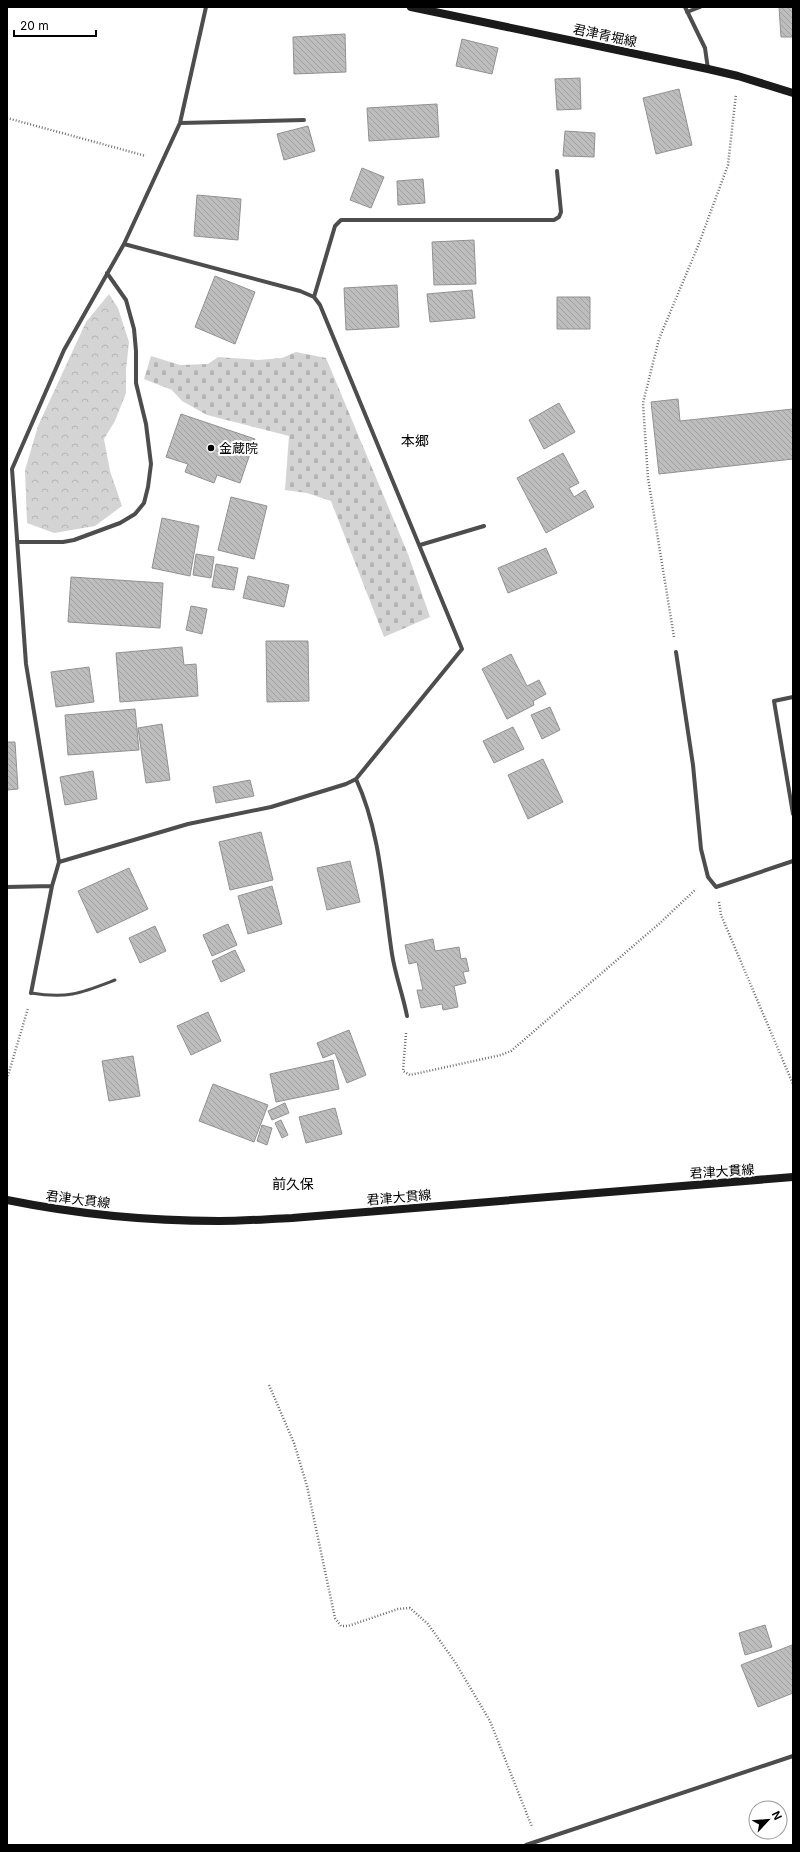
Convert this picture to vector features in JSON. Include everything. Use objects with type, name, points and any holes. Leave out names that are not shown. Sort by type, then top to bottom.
[{"type":"main road","name":"君津青堀線","points":[[411,7],[708,69],[738,76],[793,93]]},
{"type":"main road","name":"君津大貫線","points":[[7,1200],[45,1208],[137,1218],[220,1221],[292,1218],[793,1177]]},
{"type":"street","points":[[31,993],[52,886],[59,862],[26,664],[12,469],[64,350],[124,244],[180,123],[206,7]]},
{"type":"street","points":[[684,7],[705,48],[708,69]]},
{"type":"street","points":[[687,12],[700,7]]},
{"type":"street","points":[[180,123],[304,120]]},
{"type":"street","points":[[314,297],[335,226],[338,221],[554,220],[559,218],[561,212],[557,171]]},
{"type":"street","points":[[59,862],[188,824],[271,807],[346,784],[356,779],[462,649],[320,304],[314,297],[300,291],[124,244]]},
{"type":"street","points":[[18,542],[74,540],[120,523],[135,514],[144,503],[151,464],[146,424],[136,383],[134,329],[126,300],[107,273]]},
{"type":"street","points":[[420,545],[484,526]]},
{"type":"street","points":[[676,652],[693,765],[701,849],[708,877],[716,887],[793,861]]},
{"type":"street","points":[[793,697],[774,701],[793,814]]},
{"type":"street","points":[[356,779],[366,801],[374,826],[393,956],[407,1016]]},
{"type":"street","points":[[7,887],[52,886]]},
{"type":"street","points":[[526,1845],[793,1756]]},
{"type":"lane","points":[[31,993],[49,996],[78,994],[115,980]]},
{"type":"path","points":[[676,652],[648,478],[643,403],[659,339],[698,246],[728,165],[738,76]]},
{"type":"path","points":[[7,118],[162,160]]},
{"type":"path","points":[[407,1016],[403,1071],[410,1075],[501,1055],[510,1051],[679,906],[708,877]]},
{"type":"path","points":[[716,887],[721,916],[793,1084]]},
{"type":"path","points":[[7,1079],[27,1012],[31,993]]},
{"type":"path","points":[[268,1385],[294,1444],[307,1486],[335,1618],[341,1626],[348,1626],[398,1609],[410,1608],[428,1624],[455,1662],[490,1721],[538,1841]]},
{"type":"green space","points":[[109,294],[118,308],[129,342],[126,370],[126,393],[115,421],[104,439],[110,471],[122,506],[95,526],[54,533],[27,523],[25,470],[38,426],[86,322]]},
{"type":"green space","points":[[296,352],[326,358],[408,554],[430,617],[384,637],[331,501],[307,493],[285,490],[289,436],[207,415],[182,401],[172,390],[144,379],[151,356],[180,365],[208,364],[218,357],[258,360],[282,358]]},
{"type":"building","points":[[779,7],[793,7],[793,37],[781,37]]},
{"type":"building","points":[[345,34],[346,72],[294,74],[293,37]]},
{"type":"building","points":[[462,39],[498,48],[492,74],[456,66]]},
{"type":"building","points":[[580,78],[581,109],[557,110],[555,79]]},
{"type":"building","points":[[679,89],[692,145],[656,154],[643,98]]},
{"type":"building","points":[[437,104],[439,137],[369,141],[367,108]]},
{"type":"building","points":[[308,126],[315,151],[284,160],[277,134]]},
{"type":"building","points":[[565,131],[595,133],[594,157],[563,156]]},
{"type":"building","points":[[362,168],[384,177],[371,208],[350,200]]},
{"type":"building","points":[[423,179],[425,203],[398,205],[397,181]]},
{"type":"building","points":[[197,195],[241,199],[238,240],[194,236]]},
{"type":"building","points":[[474,240],[476,284],[434,285],[432,242]]},
{"type":"building","points":[[215,276],[255,292],[235,344],[195,327]]},
{"type":"building","points":[[397,285],[399,327],[346,330],[344,288]]},
{"type":"building","points":[[472,290],[475,318],[430,322],[427,294]]},
{"type":"building","points":[[557,297],[590,297],[590,329],[557,329]]},
{"type":"building","points":[[678,399],[680,421],[793,409],[793,459],[659,474],[651,402]]},
{"type":"building","points":[[559,403],[575,432],[544,449],[529,420]]},
{"type":"building","name":"金蔵院","points":[[181,414],[255,439],[240,483],[217,475],[214,483],[185,472],[188,464],[166,457]]},
{"type":"building","points":[[563,453],[579,483],[569,488],[574,497],[585,490],[594,507],[546,533],[517,478]]},
{"type":"building","points":[[231,497],[267,506],[254,559],[218,550]]},
{"type":"building","points":[[162,518],[199,526],[190,576],[152,568]]},
{"type":"building","points":[[546,548],[557,573],[508,593],[498,568]]},
{"type":"building","points":[[196,554],[214,557],[211,578],[193,575]]},
{"type":"building","points":[[216,564],[238,568],[234,590],[212,587]]},
{"type":"building","points":[[248,576],[289,585],[284,607],[243,598]]},
{"type":"building","points":[[71,577],[163,583],[160,628],[68,622]]},
{"type":"building","points":[[191,606],[207,609],[202,634],[186,630]]},
{"type":"building","points":[[266,641],[308,641],[309,701],[267,702]]},
{"type":"building","points":[[182,647],[184,665],[196,664],[198,696],[120,702],[116,653]]},
{"type":"building","points":[[511,654],[527,686],[539,680],[546,694],[533,701],[534,705],[507,719],[482,669]]},
{"type":"building","points":[[89,667],[94,702],[56,707],[51,672]]},
{"type":"building","points":[[550,707],[560,730],[542,739],[531,715]]},
{"type":"building","points":[[135,709],[139,750],[68,755],[65,715]]},
{"type":"building","points":[[162,724],[170,780],[146,783],[138,728]]},
{"type":"building","points":[[513,727],[524,749],[494,763],[483,741]]},
{"type":"building","points":[[7,742],[15,742],[18,789],[7,790]]},
{"type":"building","points":[[543,759],[563,802],[528,819],[508,775]]},
{"type":"building","points":[[93,771],[97,799],[65,805],[60,777]]},
{"type":"building","points":[[250,780],[254,796],[216,803],[213,787]]},
{"type":"building","points":[[261,832],[273,880],[230,890],[219,842]]},
{"type":"building","points":[[350,861],[360,902],[327,910],[317,868]]},
{"type":"building","points":[[129,868],[148,909],[97,933],[78,891]]},
{"type":"building","points":[[272,886],[282,924],[248,934],[238,896]]},
{"type":"building","points":[[228,924],[237,945],[212,956],[203,935]]},
{"type":"building","points":[[155,926],[166,951],[140,963],[129,938]]},
{"type":"building","points":[[433,939],[435,951],[459,947],[461,959],[466,958],[469,971],[463,972],[466,983],[454,986],[458,1007],[443,1010],[442,1004],[421,1008],[417,990],[423,990],[417,962],[409,964],[405,945]]},
{"type":"building","points":[[235,950],[245,971],[221,982],[212,961]]},
{"type":"building","points":[[208,1012],[221,1041],[191,1055],[177,1026]]},
{"type":"building","points":[[349,1030],[366,1075],[347,1083],[335,1053],[323,1058],[317,1043]]},
{"type":"building","points":[[133,1056],[140,1096],[109,1101],[102,1061]]},
{"type":"building","points":[[333,1060],[339,1089],[276,1102],[270,1074]]},
{"type":"building","points":[[213,1084],[268,1105],[254,1142],[199,1121]]},
{"type":"building","points":[[285,1103],[289,1113],[272,1120],[268,1111]]},
{"type":"building","points":[[335,1108],[342,1134],[306,1143],[299,1117]]},
{"type":"building","points":[[281,1120],[288,1135],[282,1138],[275,1123]]},
{"type":"building","points":[[262,1125],[272,1128],[267,1145],[257,1141]]},
{"type":"building","points":[[765,1625],[772,1647],[745,1655],[739,1633]]},
{"type":"building","points":[[792,1645],[793,1693],[758,1707],[741,1665]]},
{"type":"place","name":"金蔵院","points":[[211,448]]},
{"type":"district","name":"本郷","points":[[415,441]]},
{"type":"district","name":"前久保","points":[[293,1184]]}]
